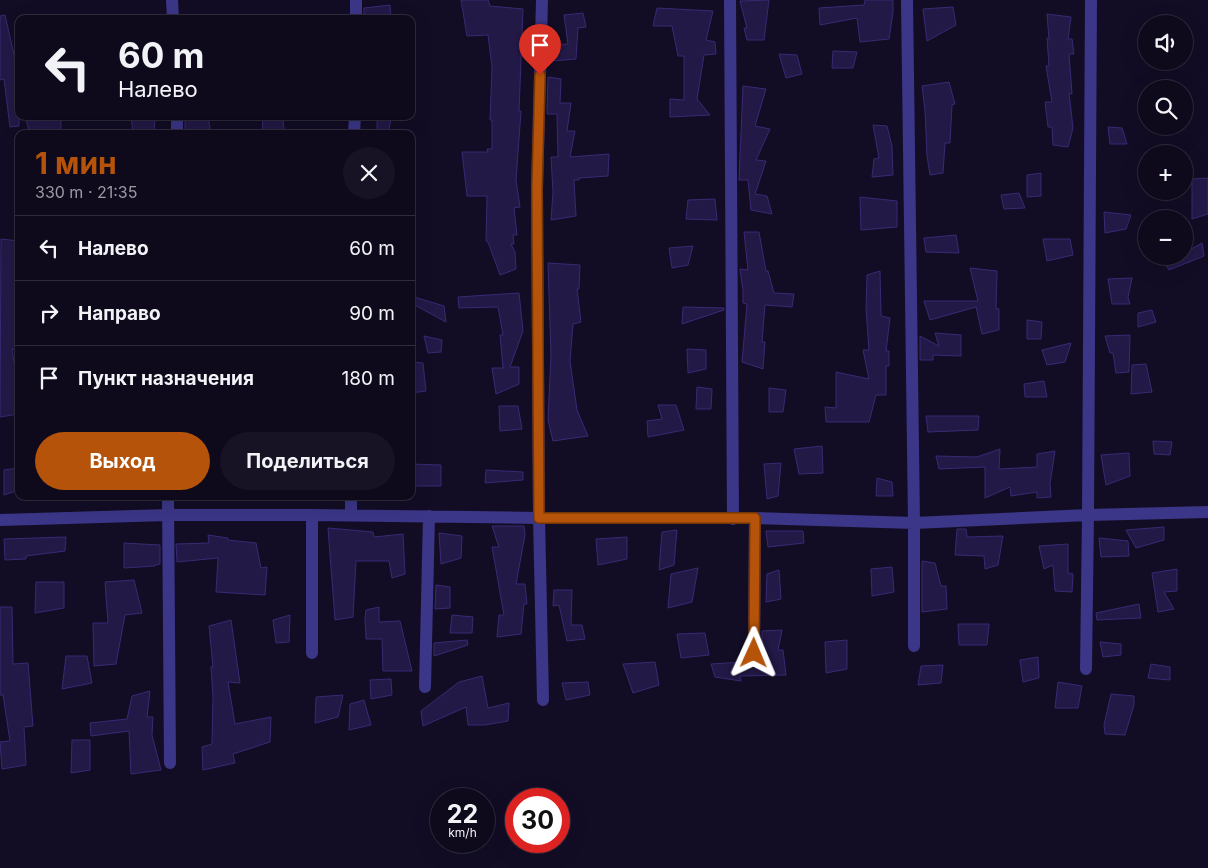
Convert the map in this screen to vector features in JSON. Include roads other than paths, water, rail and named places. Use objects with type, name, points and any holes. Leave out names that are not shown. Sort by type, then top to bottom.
[{"type":"street","points":[[172,0],[173,15]]},
{"type":"street","points":[[356,0],[356,15]]},
{"type":"street","points":[[542,0],[537,188],[539,518],[543,700]]},
{"type":"street","points":[[730,0],[733,519]]},
{"type":"street","points":[[907,0],[914,646]]},
{"type":"street","points":[[1086,669],[1091,0]]},
{"type":"street","points":[[168,500],[170,763]]},
{"type":"street","points":[[351,500],[351,515]]},
{"type":"street","points":[[0,520],[168,515],[351,515],[539,518],[755,518],[914,523],[1208,512]]},
{"type":"street","points":[[312,515],[312,653]]},
{"type":"street","points":[[425,687],[429,516]]},
{"type":"street","points":[[754,653],[755,518]]}]
